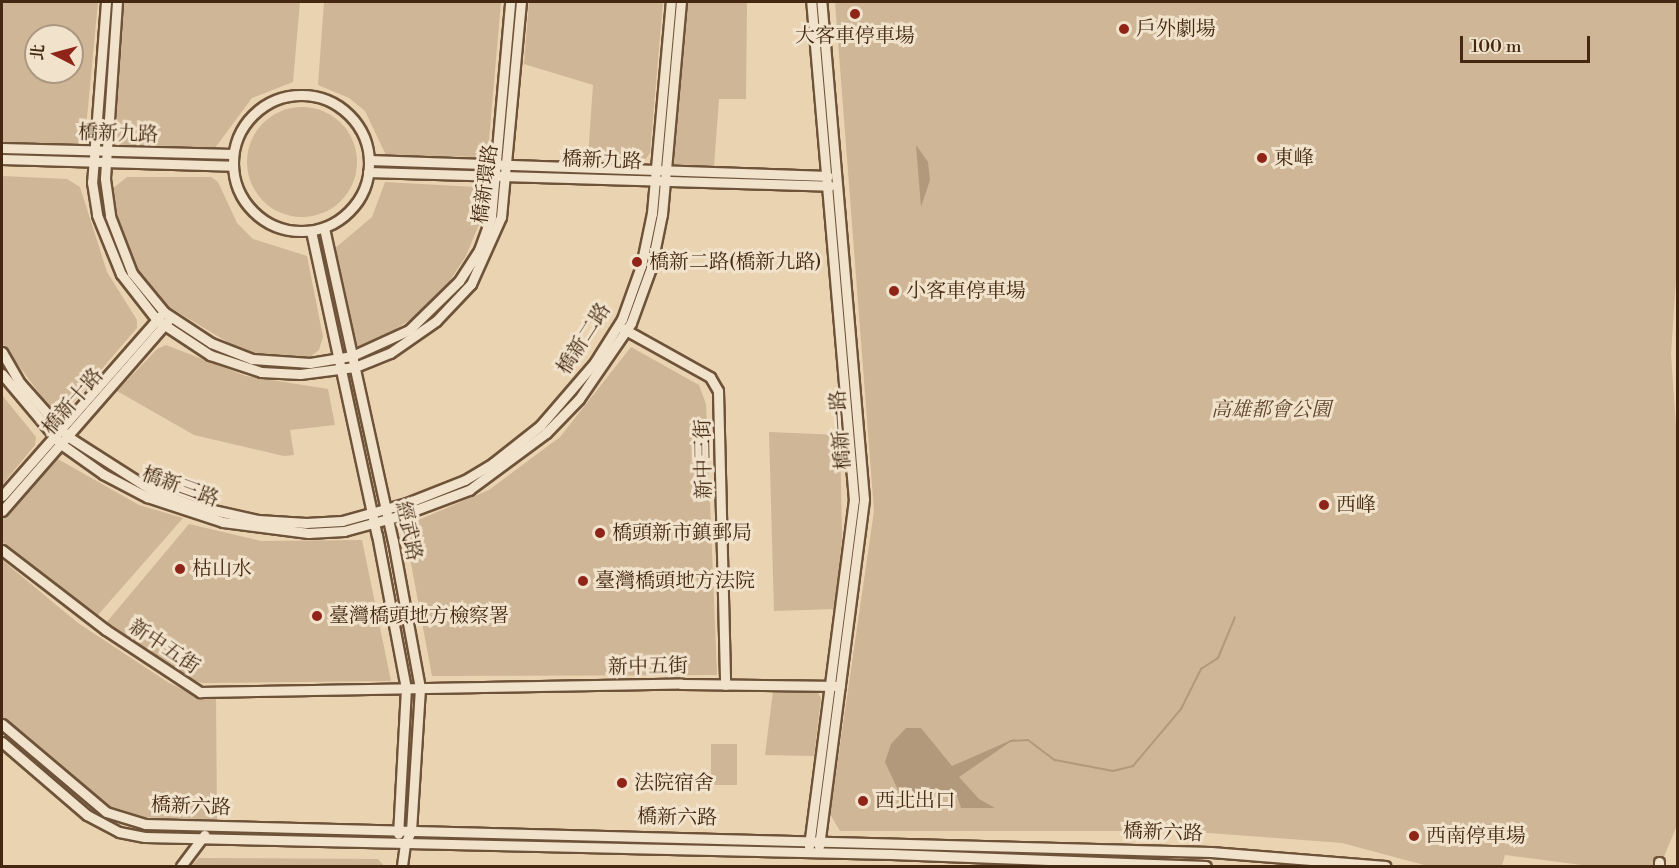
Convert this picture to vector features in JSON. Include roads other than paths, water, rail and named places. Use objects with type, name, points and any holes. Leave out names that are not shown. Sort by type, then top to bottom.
[{"type":"street","name":"橋新環路","points":[[106,2],[93,164],[97,215],[121,274],[160,323],[210,355],[261,372],[300,374],[354,367],[413,339],[471,284],[496,236],[507,176],[521,2]]},
{"type":"street","name":"橋新環路","points":[[117,2],[105,164],[110,216],[123,255],[167,315],[211,343],[252,359],[310,363],[352,356],[409,330],[459,281],[487,234],[496,176],[510,2]]},
{"type":"street","name":"橋新二路","points":[[661,170],[671,2]]},
{"type":"street","name":"橋新二路","points":[[388,520],[469,490],[519,455],[579,399],[623,328],[648,238],[660,181],[681,2]]},
{"type":"street","name":"橋新一路","points":[[811,2],[830,176]]},
{"type":"street","name":"橋新一路","points":[[808,854],[815,840],[864,499],[830,186],[821,2]]},
{"type":"street","points":[[299,94],[326,99],[351,117],[363,137],[369,160],[368,172],[358,200],[338,221],[311,231],[278,228],[251,211],[238,190],[232,166],[238,136],[262,106],[299,94]]},
{"type":"street","name":"橋新九路","points":[[2,148],[233,154]]},
{"type":"street","name":"橋新九路","points":[[2,159],[93,164],[232,166]]},
{"type":"street","name":"橋新九路","points":[[369,160],[830,176]]},
{"type":"street","name":"橋新九路","points":[[368,172],[830,186]]},
{"type":"street","name":"經武路","points":[[324,228],[386,510],[420,688],[411,831],[405,844],[402,867]]},
{"type":"street","name":"經武路","points":[[311,231],[375,523],[406,688],[396,831]]},
{"type":"street","name":"橋新十路","points":[[2,511],[61,436],[167,315]]},
{"type":"street","name":"橋新二路","points":[[372,512],[386,510],[435,494],[493,463],[540,426],[623,328]]},
{"type":"street","name":"新中三街","points":[[623,328],[710,377],[718,391],[725,685]]},
{"type":"street","name":"橋新三路","points":[[2,352],[21,383],[61,436],[150,489],[195,506],[258,520],[306,523],[342,521],[372,512]]},
{"type":"street","name":"橋新三路","points":[[2,374],[61,436],[103,474],[147,497],[223,522],[308,533],[344,531],[388,520]]},
{"type":"street","name":"橋新十路","points":[[2,496],[61,436]]},
{"type":"street","name":"新中五街","points":[[2,550],[116,636],[200,692],[406,688],[836,686]]},
{"type":"street","name":"橋新六路","points":[[2,724],[106,812],[145,824],[706,836],[1211,852],[1385,867]]},
{"type":"street","name":"橋新六路","points":[[2,742],[102,824],[132,835],[204,839],[819,854],[999,862],[1208,867]]},
{"type":"street","points":[[181,867],[204,839],[204,826]]},
{"type":"street","points":[[396,831],[405,844]]},
{"type":"street","name":"橋新一路","points":[[815,840],[819,854]]},
{"type":"street","points":[[1208,867],[1211,852]]},
{"type":"waterway","points":[[1010,741],[1028,740],[1055,760],[1113,771],[1133,766],[1181,709],[1201,669],[1218,658],[1235,617]]},
{"type":"place","name":"大客車停車場","points":[[855,14]]},
{"type":"place","name":"戶外劇場","points":[[1124,29]]},
{"type":"place","name":"東峰","points":[[1262,158]]},
{"type":"place","name":"橋新二路(橋新九路)","points":[[637,262]]},
{"type":"place","name":"小客車停車場","points":[[894,291]]},
{"type":"place","name":"西峰","points":[[1324,505]]},
{"type":"place","name":"橋頭新市鎮郵局","points":[[600,533]]},
{"type":"place","name":"枯山水","points":[[180,569]]},
{"type":"place","name":"臺灣橋頭地方法院","points":[[583,581]]},
{"type":"place","name":"臺灣橋頭地方檢察署","points":[[317,616]]},
{"type":"place","name":"法院宿舍","points":[[622,783]]},
{"type":"place","name":"西北出口","points":[[863,801]]},
{"type":"place","name":"西南停車場","points":[[1414,836]]},
{"type":"park label","name":"高雄都會公園","points":[[1271,410]]}]
